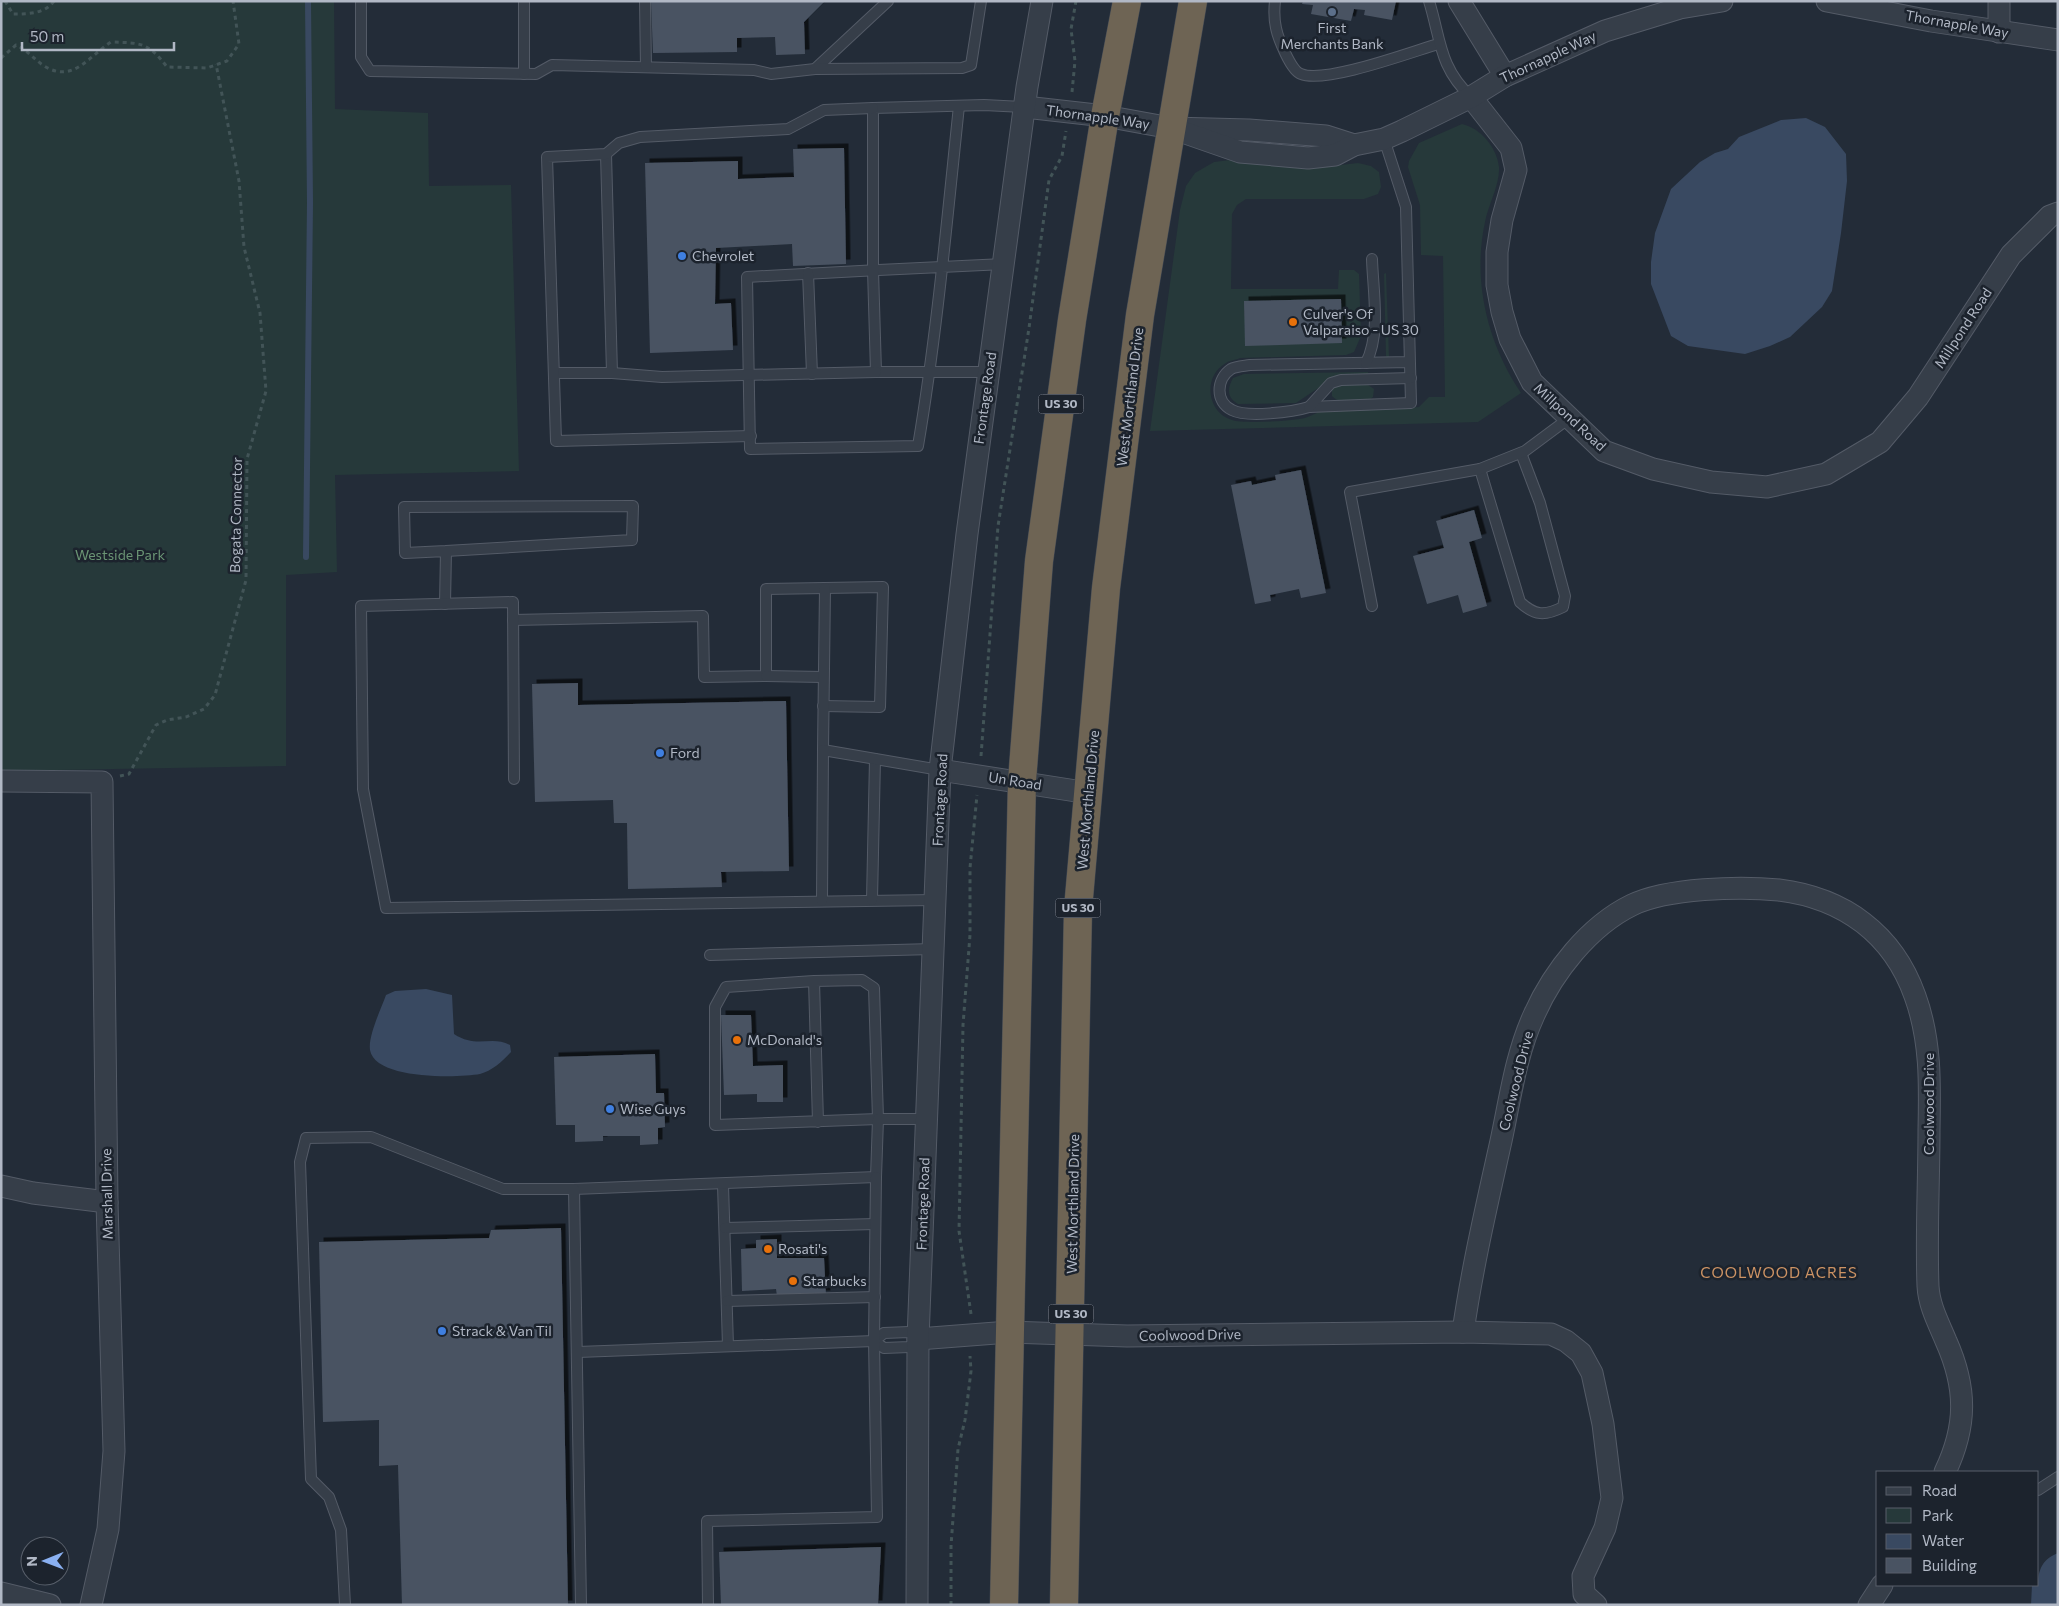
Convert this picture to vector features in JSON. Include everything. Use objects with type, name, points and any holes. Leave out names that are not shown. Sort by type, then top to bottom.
[{"type":"highway","name":"US 30","points":[[1004,1605],[1022,782],[1039,562],[1072,320],[1105,116],[1127,1]]},
{"type":"highway","name":"West Morthland Drive","points":[[1064,1605],[1078,909],[1106,588],[1136,343],[1193,1]]},
{"type":"street","name":"Frontage Road","points":[[917,1605],[918,1339],[940,770],[967,534],[1025,107],[1042,1]]},
{"type":"street","points":[[1459,1],[1505,76]]},
{"type":"street","name":"Thornapple Way","points":[[1025,107],[1105,116],[1171,128],[1250,130],[1326,136],[1354,145],[1384,139],[1471,98],[1505,76],[1605,31],[1680,8],[1722,1]]},
{"type":"street","name":"Thornapple Way","points":[[1827,1],[1999,32],[2058,40]]},
{"type":"street","points":[[1999,1],[1999,32]]},
{"type":"street","name":"Millpond Road","points":[[1471,98],[1511,148],[1516,170],[1502,220],[1497,252],[1497,285],[1510,339],[1532,382],[1568,419],[1604,451],[1653,469],[1711,482],[1767,487],[1826,474],[1880,442],[1918,397],[2011,255],[2050,216],[2058,213]]},
{"type":"street","name":"Un Road","points":[[940,770],[1088,793]]},
{"type":"street","points":[[1,781],[102,782]]},
{"type":"street","name":"Marshall Drive","points":[[90,1605],[108,1528],[114,1451],[107,1202],[102,782]]},
{"type":"street","name":"Coolwood Drive","points":[[1463,1332],[1488,1199],[1524,1039],[1534,1013],[1573,954],[1612,916],[1635,904],[1660,897],[1741,887],[1810,896],[1858,918],[1874,931],[1891,951],[1908,977],[1928,1042],[1930,1074],[1927,1260],[1929,1295],[1953,1356],[1962,1400],[1962,1421],[1958,1446],[1946,1471]]},
{"type":"street","points":[[1,1186],[33,1193],[107,1202]]},
{"type":"street","name":"Coolwood Drive","points":[[918,1339],[1009,1332],[1127,1336],[1463,1332],[1551,1334],[1566,1341],[1581,1353],[1592,1373],[1603,1424],[1612,1498],[1605,1528],[1583,1576],[1584,1594],[1596,1605]]},
{"type":"street","points":[[1869,1605],[1881,1586]]},
{"type":"street","points":[[1,1593],[50,1605]]},
{"type":"lane","points":[[361,1],[361,56],[370,72],[524,74],[536,74],[552,66],[754,70],[771,74],[815,69],[962,68],[971,64],[981,1]]},
{"type":"lane","points":[[524,1],[524,74]]},
{"type":"lane","points":[[645,1],[646,67]]},
{"type":"lane","points":[[815,69],[888,1]]},
{"type":"lane","points":[[1275,1],[1276,28],[1296,71],[1302,75],[1316,76],[1349,70],[1438,44]]},
{"type":"lane","points":[[1429,1],[1438,44],[1451,74],[1471,98]]},
{"type":"lane","points":[[959,106],[942,267],[930,371],[918,446],[750,448],[747,277],[808,273],[942,267],[1004,264]]},
{"type":"lane","points":[[750,436],[556,441],[547,157],[606,154],[620,144],[640,137],[788,129],[824,110],[959,106],[1025,107]]},
{"type":"lane","points":[[873,108],[873,270],[876,372]]},
{"type":"lane","points":[[1384,139],[1406,207],[1412,403],[1309,407],[1296,411],[1242,413],[1231,410],[1222,402],[1219,389],[1223,376],[1233,368],[1250,365],[1410,362]]},
{"type":"lane","points":[[606,154],[612,373]]},
{"type":"lane","points":[[1366,363],[1374,338],[1372,259]]},
{"type":"lane","points":[[808,273],[812,374]]},
{"type":"lane","points":[[554,373],[612,373],[662,377],[930,371],[989,372]]},
{"type":"lane","points":[[1309,407],[1331,383],[1341,380],[1411,378]]},
{"type":"lane","points":[[1372,606],[1350,492],[1480,469],[1521,453],[1568,419]]},
{"type":"lane","points":[[1480,469],[1520,602],[1530,611],[1549,614],[1564,607],[1565,596],[1540,503],[1521,453]]},
{"type":"lane","points":[[633,506],[632,540],[446,551],[405,553],[404,507],[633,506]]},
{"type":"lane","points":[[446,551],[446,604]]},
{"type":"lane","points":[[766,676],[766,589],[883,587],[880,707],[823,706]]},
{"type":"lane","points":[[822,901],[824,588]]},
{"type":"lane","points":[[514,779],[513,602],[361,606],[364,789],[386,908],[935,900]]},
{"type":"lane","points":[[513,620],[703,616],[704,677],[823,677]]},
{"type":"lane","points":[[823,750],[940,770]]},
{"type":"lane","points":[[872,900],[875,760]]},
{"type":"lane","points":[[710,955],[933,949]]},
{"type":"lane","points":[[708,1605],[707,1521],[877,1517],[874,1341],[878,1119],[874,988],[862,980],[814,980],[726,987],[715,1006],[715,1125],[878,1119],[926,1119]]},
{"type":"lane","points":[[814,980],[818,1122]]},
{"type":"lane","points":[[345,1605],[341,1530],[329,1497],[311,1480],[300,1162],[306,1138],[371,1137],[503,1189],[723,1185],[876,1177]]},
{"type":"lane","points":[[723,1185],[728,1346]]},
{"type":"lane","points":[[574,1189],[582,1605]]},
{"type":"lane","points":[[725,1228],[875,1224]]},
{"type":"lane","points":[[727,1301],[875,1297]]},
{"type":"lane","points":[[578,1352],[874,1341],[884,1333],[909,1332],[918,1339],[909,1347],[884,1348],[874,1341]]},
{"type":"lane","points":[[2039,1489],[2058,1477]]},
{"type":"path","points":[[5,1],[13,14],[30,14],[49,8],[54,1]]},
{"type":"path","points":[[1,58],[16,45],[28,51],[44,66],[62,72],[78,69],[111,42],[134,43],[153,48],[167,67],[207,68],[227,61],[239,44],[233,1]]},
{"type":"path","name":"Bogata Connector","points":[[102,782],[129,774],[156,725],[167,720],[186,717],[204,709],[216,695],[246,580],[247,459],[266,391],[260,313],[244,247],[239,181],[216,64]]},
{"type":"green space","name":"Westside Park","points":[[1,1],[334,1],[335,109],[428,113],[429,186],[511,185],[519,471],[335,475],[337,572],[286,575],[286,766],[1,771]]},
{"type":"green space","points":[[1462,124],[1481,134],[1495,152],[1498,160],[1498,181],[1487,215],[1481,245],[1482,290],[1492,333],[1509,374],[1521,393],[1478,422],[1150,431],[1180,210],[1186,186],[1195,173],[1214,162],[1230,160],[1265,164],[1333,166],[1358,163],[1371,166],[1379,172],[1381,187],[1378,194],[1364,199],[1246,199],[1237,205],[1232,214],[1231,289],[1338,289],[1339,270],[1354,270],[1359,274],[1361,336],[1354,352],[1346,355],[1240,358],[1228,362],[1218,369],[1213,376],[1211,394],[1217,410],[1232,420],[1280,421],[1305,418],[1321,412],[1335,410],[1419,407],[1429,397],[1445,397],[1443,256],[1421,255],[1420,205],[1408,167],[1409,161],[1419,143]]},
{"type":"green space","points":[[1386,273],[1389,357],[1401,357],[1387,359],[1384,274]]},
{"type":"green space","points":[[1368,372],[1369,375],[1336,376],[1296,403],[1238,404],[1234,402],[1229,393],[1233,378],[1244,374]]},
{"type":"green space","points":[[1365,383],[1374,389],[1373,397],[1369,400],[1352,403],[1340,401],[1332,396],[1332,389],[1336,384]]},
{"type":"water","points":[[1806,118],[1825,127],[1846,154],[1847,181],[1832,291],[1822,307],[1790,337],[1770,346],[1745,354],[1688,346],[1671,336],[1651,284],[1651,262],[1655,233],[1671,189],[1700,162],[1715,153],[1728,149],[1739,137],[1781,120]]},
{"type":"water","points":[[426,989],[452,995],[454,1034],[470,1041],[503,1042],[510,1045],[511,1052],[489,1071],[480,1074],[454,1076],[419,1075],[401,1072],[386,1067],[375,1060],[370,1050],[371,1037],[386,995],[395,991]]},
{"type":"water","points":[[2058,1553],[2058,1605],[2031,1605],[2032,1586],[2039,1586],[2040,1569],[2053,1555]]},
{"type":"building","points":[[651,1],[825,1],[804,22],[805,54],[776,55],[775,37],[737,38],[737,52],[653,53]]},
{"type":"building","name":"First Merchants Bank","points":[[1303,1],[1396,1],[1392,20],[1364,15],[1365,10],[1354,9],[1351,21],[1311,14],[1313,5],[1302,4]]},
{"type":"building","name":"Chevrolet","points":[[844,148],[846,264],[793,266],[792,244],[716,248],[715,304],[731,303],[733,350],[650,353],[645,163],[738,161],[738,179],[794,177],[793,149]]},
{"type":"building","name":"Culver's Of Valparaiso - US 30","points":[[1341,299],[1342,343],[1245,346],[1244,301]]},
{"type":"building","points":[[1301,470],[1326,593],[1301,598],[1299,589],[1270,595],[1271,601],[1255,604],[1231,485],[1251,481],[1252,485],[1276,480],[1275,475]]},
{"type":"building","points":[[1474,510],[1482,538],[1469,542],[1487,606],[1463,613],[1458,595],[1427,604],[1413,556],[1444,548],[1436,521]]},
{"type":"building","name":"Ford","points":[[578,683],[578,705],[786,701],[789,871],[721,872],[722,887],[628,889],[627,823],[614,823],[613,800],[535,802],[532,684]]},
{"type":"building","name":"McDonald's","points":[[721,1015],[751,1015],[753,1066],[783,1065],[783,1102],[757,1102],[757,1094],[724,1095]]},
{"type":"building","name":"Wise Guys","points":[[655,1054],[656,1093],[664,1093],[665,1127],[658,1128],[658,1144],[640,1145],[640,1136],[603,1136],[603,1141],[575,1142],[575,1125],[556,1125],[554,1057]]},
{"type":"building","name":"Strack & Van Til","points":[[561,1228],[568,1605],[402,1605],[398,1465],[379,1466],[379,1420],[323,1422],[319,1242],[489,1238],[491,1230]]},
{"type":"building","points":[[777,1239],[777,1258],[824,1258],[826,1295],[777,1296],[776,1289],[742,1291],[741,1249],[756,1248],[756,1240]]},
{"type":"building","points":[[881,1547],[878,1605],[721,1605],[719,1552]]},
{"type":"waterway","points":[[306,557],[310,203],[308,1]]},
{"type":"place","name":"First Merchants Bank","points":[[1332,12]]},
{"type":"place","name":"Chevrolet","points":[[682,256]]},
{"type":"place","name":"Culver's Of Valparaiso - US 30","points":[[1293,322]]},
{"type":"place","name":"Ford","points":[[660,753]]},
{"type":"place","name":"McDonald's","points":[[737,1040]]},
{"type":"place","name":"Wise Guys","points":[[610,1109]]},
{"type":"place","name":"Rosati's","points":[[768,1249]]},
{"type":"place","name":"Starbucks","points":[[793,1281]]},
{"type":"place","name":"Strack & Van Til","points":[[442,1331]]},
{"type":"district","name":"COOLWOOD ACRES","points":[[1779,1273]]}]
